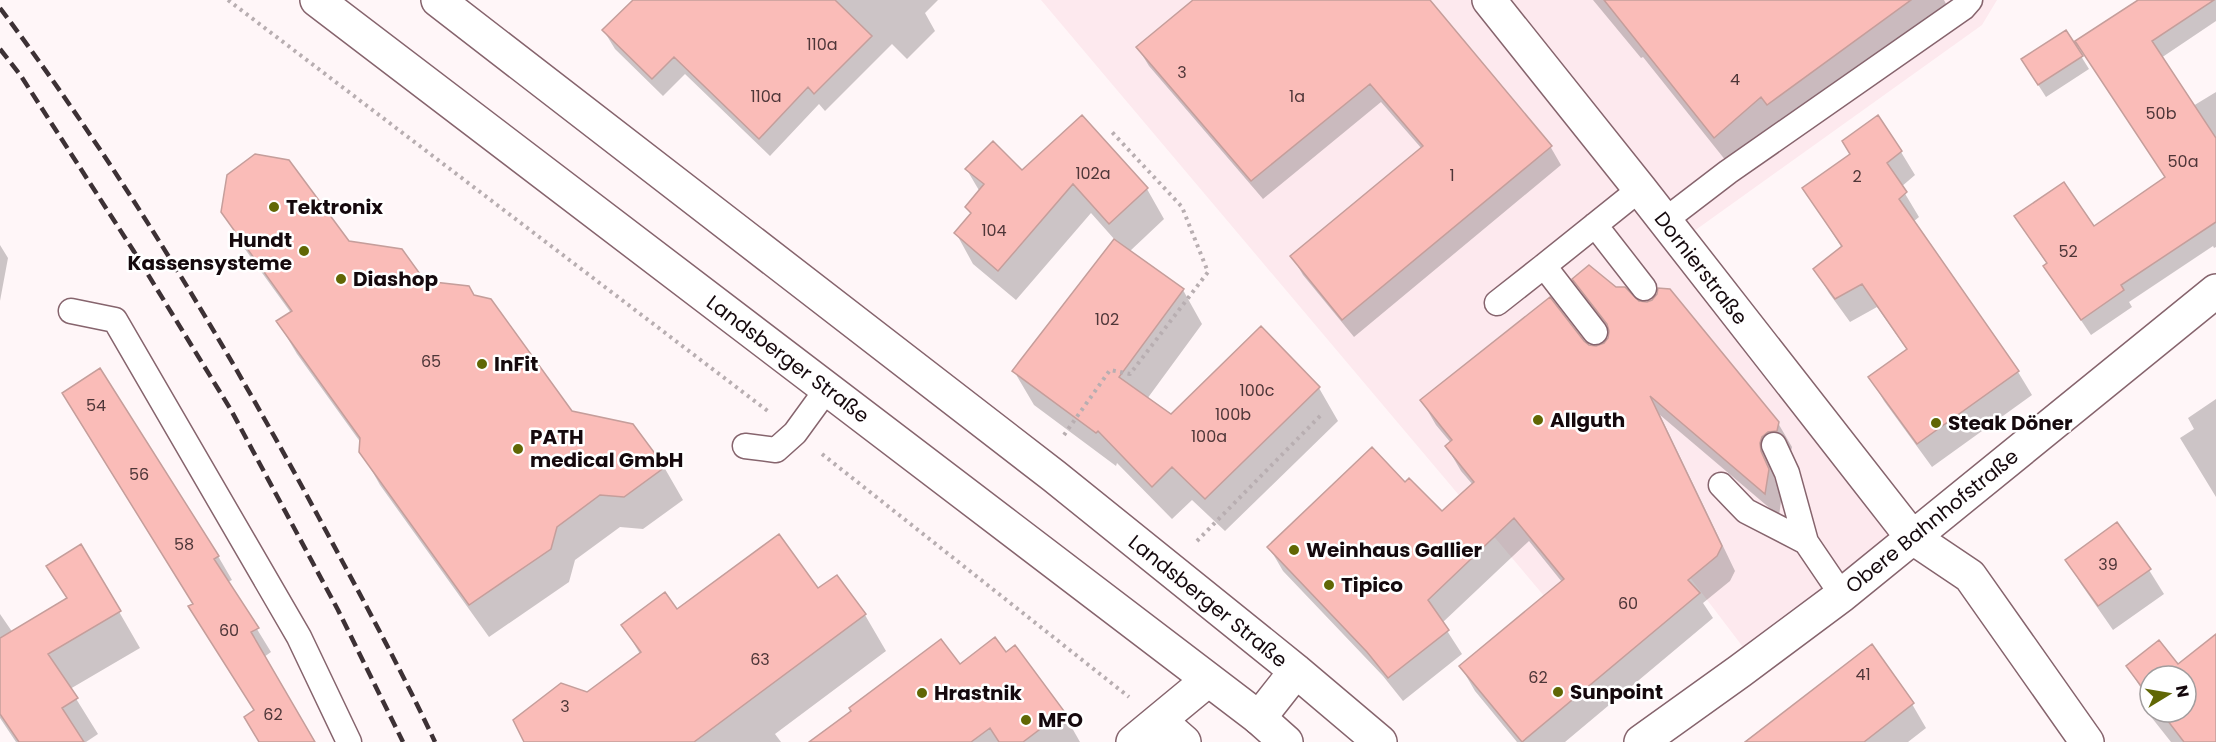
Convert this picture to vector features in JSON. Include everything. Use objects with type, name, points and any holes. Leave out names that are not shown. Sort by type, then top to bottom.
[{"type":"street","name":"Landsberger Straße","points":[[317,0],[1258,718],[1286,742]]},
{"type":"street","name":"Landsberger Straße","points":[[438,0],[1041,467],[1296,671],[1380,742]]},
{"type":"street","name":"Dornierstraße","points":[[1489,0],[1912,537],[1970,576],[2087,742]]},
{"type":"street","name":"Obere Bahnhofstraße","points":[[1641,742],[1740,672],[1842,595],[2216,291]]},
{"type":"street","name":"Landsberger Straße","points":[[1258,718],[1296,671]]},
{"type":"street","points":[[1133,742],[1208,680]]},
{"type":"street","points":[[1160,721],[1184,742]]},
{"type":"lane","points":[[1664,221],[1728,172],[1963,8],[1970,0]]},
{"type":"lane","points":[[1497,303],[1640,189]]},
{"type":"lane","points":[[1595,225],[1644,288]]},
{"type":"lane","points":[[1544,266],[1595,332]]},
{"type":"lane","points":[[71,311],[115,320],[299,637],[349,742]]},
{"type":"lane","points":[[744,446],[776,450],[795,433],[827,389]]},
{"type":"lane","points":[[1774,446],[1787,473],[1806,542],[1842,595]]},
{"type":"lane","points":[[1721,485],[1746,511],[1806,542]]},
{"type":"path","points":[[228,0],[795,433],[1160,721]]},
{"type":"path","points":[[1041,467],[1110,370],[1130,374],[1208,272],[1182,207],[1111,131]]},
{"type":"path","points":[[1169,570],[1321,415]]},
{"type":"shaded area","points":[[1041,0],[1997,0],[1982,25],[1669,249],[1893,537],[1746,651],[1647,521],[1550,603]]},
{"type":"building","points":[[633,0],[835,0],[872,36],[814,94],[808,87],[759,139],[674,57],[652,79],[602,30]]},
{"type":"building","points":[[1193,0],[1430,0],[1552,146],[1342,320],[1290,256],[1423,146],[1370,84],[1251,181],[1136,47]]},
{"type":"building","points":[[1604,0],[1911,0],[1767,105],[1761,97],[1714,138]]},
{"type":"building","points":[[2138,0],[2214,0],[2152,41],[2216,138],[2216,222],[2121,285],[2124,290],[2081,320],[2043,266],[2047,263],[2014,216],[2064,182],[2094,226],[2165,177],[2075,41]]},
{"type":"building","points":[[2066,30],[2083,56],[2038,85],[2021,59]]},
{"type":"building","points":[[1082,115],[1148,188],[1109,224],[1073,184],[998,271],[954,233],[971,213],[965,207],[984,184],[965,169],[993,141],[1022,170]]},
{"type":"building","points":[[1878,115],[1902,151],[1887,163],[1907,192],[1899,199],[2019,371],[1917,444],[1868,377],[1907,349],[1862,284],[1835,299],[1813,269],[1842,246],[1802,188],[1850,154],[1842,141]]},
{"type":"building","points":[[255,154],[289,160],[349,241],[402,249],[425,281],[469,286],[474,295],[491,299],[572,411],[633,424],[665,467],[624,497],[600,495],[557,527],[551,549],[469,605],[359,452],[360,438],[276,321],[292,311],[221,212],[227,175]]},
{"type":"building","points":[[1114,239],[1184,289],[1119,377],[1171,414],[1261,326],[1320,387],[1205,499],[1172,467],[1152,487],[1098,431],[1096,433],[1012,371]]},
{"type":"building","points":[[1589,265],[1616,287],[1625,287],[1639,301],[1652,300],[1658,288],[1670,289],[1779,422],[1777,431],[1768,432],[1762,437],[1760,443],[1769,469],[1765,494],[1650,396],[1722,546],[1717,556],[1688,580],[1700,593],[1522,742],[1459,666],[1564,579],[1514,518],[1428,600],[1449,630],[1388,678],[1367,652],[1267,547],[1372,447],[1405,482],[1409,478],[1442,511],[1474,482],[1445,446],[1452,440],[1420,400],[1550,297],[1584,341],[1596,346],[1604,343],[1608,338],[1607,324],[1572,279]]},
{"type":"building","points":[[100,368],[219,556],[214,559],[259,628],[251,632],[315,742],[259,742],[244,717],[254,710],[188,606],[193,604],[62,393]]},
{"type":"building","points":[[2117,522],[2151,569],[2098,606],[2065,560]]},
{"type":"building","points":[[779,534],[818,588],[837,575],[866,614],[694,742],[524,742],[513,720],[561,683],[587,692],[641,652],[621,625],[665,592],[677,609]]},
{"type":"building","points":[[81,544],[121,611],[48,654],[78,698],[62,708],[84,742],[19,742],[0,714],[0,638],[67,598],[46,566]]},
{"type":"building","points":[[2216,634],[2216,742],[2184,742],[2170,724],[2198,724],[2198,664],[2178,664]]},
{"type":"building","points":[[995,637],[1006,652],[1015,645],[1064,711],[1023,742],[999,742],[990,728],[971,742],[809,742],[851,711],[849,708],[941,639],[960,664]]},
{"type":"building","points":[[2159,640],[2178,664],[2138,664],[2138,682],[2126,666]]},
{"type":"building","points":[[1872,644],[1914,703],[1864,742],[1745,742]]},
{"type":"railway","points":[[0,8],[87,130],[207,320],[318,516],[393,656],[435,742]]},
{"type":"railway","points":[[0,49],[21,76],[133,250],[231,410],[338,610],[403,742]]},
{"type":"place","name":"Tektronix","points":[[274,207]]},
{"type":"place","name":"Hundt Kassensysteme","points":[[304,251]]},
{"type":"place","name":"Diashop","points":[[341,279]]},
{"type":"place","name":"InFit","points":[[482,364]]},
{"type":"place","name":"Allguth","points":[[1538,420]]},
{"type":"place","name":"Steak Döner","points":[[1936,423]]},
{"type":"place","name":"PATH medical GmbH","points":[[518,449]]},
{"type":"place","name":"Weinhaus Gallier","points":[[1294,550]]},
{"type":"place","name":"Tipico","points":[[1329,585]]},
{"type":"place","name":"Sunpoint","points":[[1558,692]]},
{"type":"place","name":"Hrastnik","points":[[922,693]]},
{"type":"place","name":"MFO","points":[[1026,720]]}]
